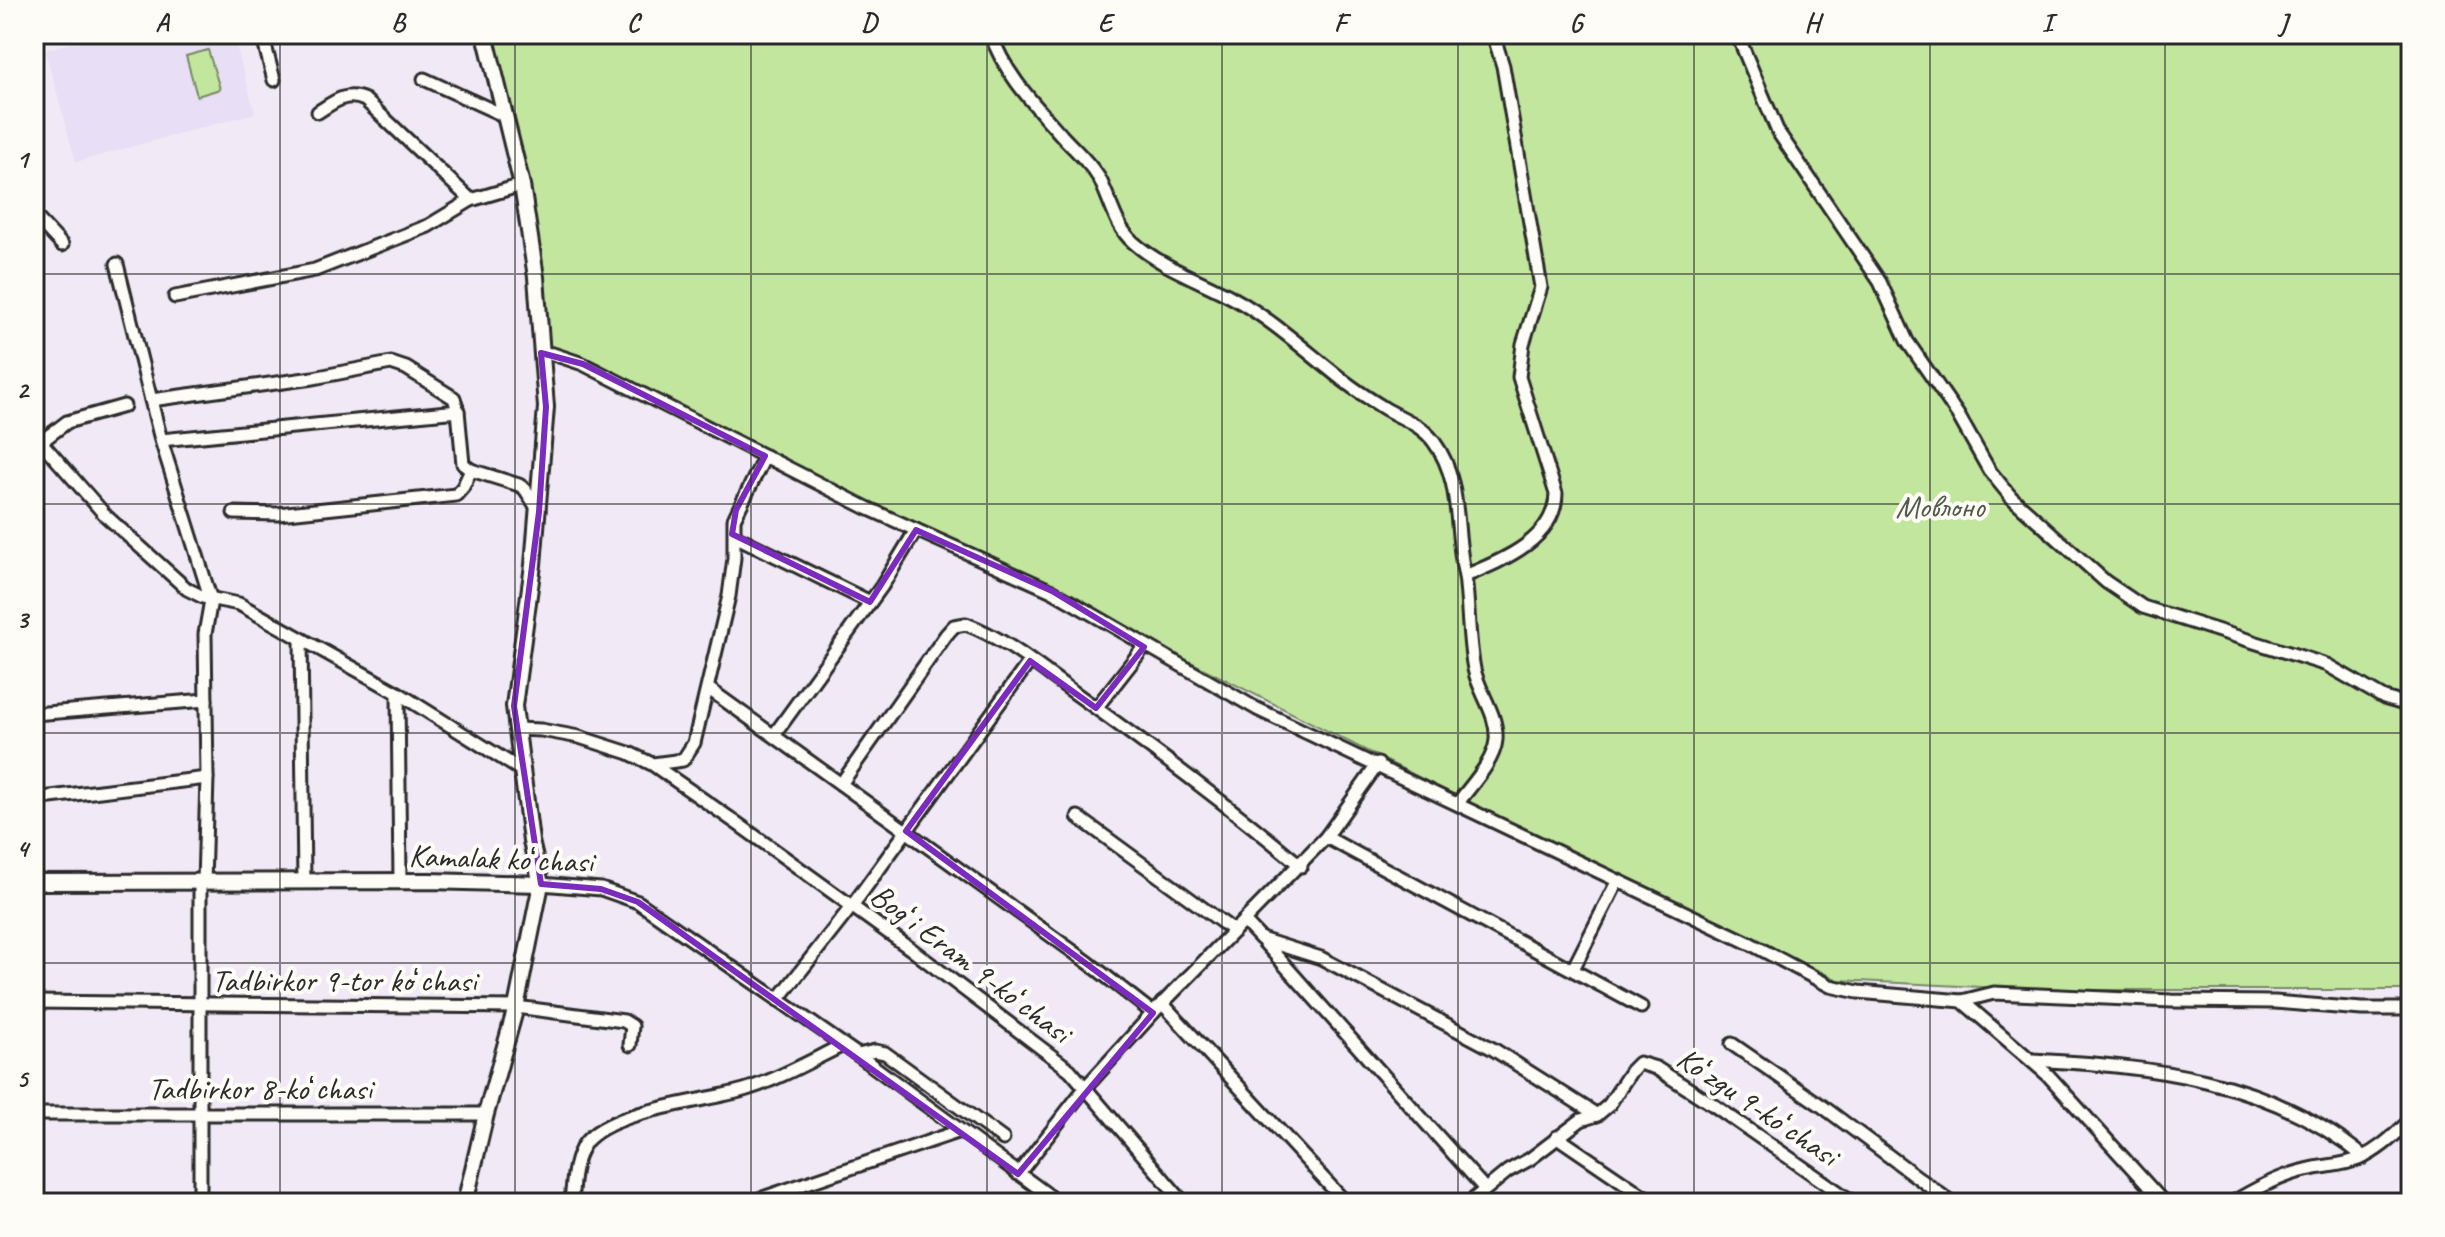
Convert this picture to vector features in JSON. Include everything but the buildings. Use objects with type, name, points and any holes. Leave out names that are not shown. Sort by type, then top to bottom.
[{"type":"street","points":[[262,34],[274,80]]},
{"type":"street","points":[[465,1203],[516,1007],[541,884],[531,841],[514,706],[539,512],[546,407],[536,277],[522,185],[485,34]]},
{"type":"street","points":[[991,34],[997,52],[1016,80],[1100,180],[1120,229],[1133,242],[1187,275],[1235,299],[1385,409],[1420,427],[1434,442],[1453,486],[1474,668],[1479,687],[1489,703],[1496,737],[1489,759],[1458,803]]},
{"type":"street","points":[[1465,576],[1520,548],[1543,529],[1556,507],[1556,494],[1519,377],[1523,344],[1541,287],[1503,66],[1493,34]]},
{"type":"street","points":[[1737,34],[1778,132],[1880,282],[1907,341],[1958,415],[1989,470],[2011,497],[2106,582],[2143,607],[2327,665],[2384,698],[2411,706]]},
{"type":"street","points":[[424,79],[505,116]]},
{"type":"street","points":[[318,112],[345,96],[365,100],[471,200]]},
{"type":"street","points":[[175,297],[315,270],[428,226],[471,200],[522,185]]},
{"type":"street","points":[[34,215],[62,245]]},
{"type":"street","points":[[117,264],[161,440],[211,600],[205,634],[207,778],[199,1005],[200,1203]]},
{"type":"street","points":[[34,272],[37,280],[34,288]]},
{"type":"street","points":[[541,353],[583,364],[916,530],[1052,591],[1144,647],[1257,709],[1751,944],[1830,986],[1858,992],[1962,1001],[1994,993],[2411,1009]]},
{"type":"street","points":[[151,400],[313,378],[391,363],[406,368],[454,398],[463,464],[471,470],[519,485],[525,489],[539,512]]},
{"type":"street","points":[[124,406],[67,422],[36,441],[123,533],[187,589],[211,600],[239,604],[398,693],[521,770]]},
{"type":"street","points":[[161,440],[458,411]]},
{"type":"street","points":[[652,764],[674,763],[689,753],[709,689],[729,596],[736,510],[765,456]]},
{"type":"street","points":[[234,513],[278,514],[456,495],[471,470]]},
{"type":"street","points":[[774,735],[870,602],[916,530]]},
{"type":"street","points":[[735,536],[870,602]]},
{"type":"street","points":[[841,784],[954,626],[966,624],[1030,661],[1096,708],[1257,829],[1301,866]]},
{"type":"street","points":[[301,639],[304,882]]},
{"type":"street","points":[[1096,708],[1144,647]]},
{"type":"street","points":[[778,1000],[852,906],[1030,661]]},
{"type":"street","points":[[709,689],[1153,1013]]},
{"type":"street","points":[[398,693],[400,882]]},
{"type":"street","points":[[34,714],[206,700]]},
{"type":"street","name":"Bogʻi Eram 9-koʻchasi","points":[[517,729],[579,737],[652,764],[852,906],[1070,1070],[1085,1088],[1162,1003],[1301,866],[1326,837],[1378,764]]},
{"type":"street","points":[[34,799],[207,778]]},
{"type":"street","points":[[1078,817],[1234,931]]},
{"type":"street","points":[[1326,837],[1641,1007]]},
{"type":"street","name":"Kamalak koʻchasi","points":[[34,882],[400,882],[541,884],[601,889],[638,902],[858,1055],[1059,1203]]},
{"type":"street","points":[[1573,969],[1617,882]]},
{"type":"street","points":[[1244,921],[1485,1189]]},
{"type":"street","points":[[1261,939],[1304,951],[1357,977],[1493,1049],[1597,1115]]},
{"type":"street","points":[[1962,1001],[2032,1060],[2164,1203]]},
{"type":"street","name":"Tadbirkor 9-tor koʻchasi","points":[[34,1002],[516,1007],[624,1021],[632,1026],[630,1045]]},
{"type":"street","points":[[1162,1003],[1346,1203]]},
{"type":"street","points":[[1732,1044],[1785,1079],[1952,1203]]},
{"type":"street","points":[[571,1203],[574,1169],[585,1143],[607,1127],[653,1110],[750,1088],[843,1045]]},
{"type":"street","points":[[858,1055],[875,1051],[885,1053],[1003,1139]]},
{"type":"street","points":[[2032,1060],[2100,1063],[2220,1082],[2317,1124],[2364,1157]]},
{"type":"street","name":"Koʻzgu 9-koʻchasi","points":[[1597,1115],[1609,1105],[1639,1063],[1656,1068],[1854,1203]]},
{"type":"street","points":[[1018,1174],[1085,1088],[1184,1203]]},
{"type":"street","name":"Tadbirkor 8-koʻchasi","points":[[34,1114],[486,1114]]},
{"type":"street","points":[[1469,1203],[1581,1120],[1597,1115]]},
{"type":"street","points":[[2232,1203],[2261,1186],[2304,1170],[2346,1164],[2364,1157],[2384,1145],[2411,1120]]},
{"type":"street","points":[[748,1203],[960,1131]]},
{"type":"street","points":[[1557,1137],[1654,1203]]},
{"type":"highlighted area","points":[[541,353],[583,364],[765,456],[736,510],[732,534],[870,602],[916,530],[1052,591],[1144,647],[1096,708],[1030,661],[906,831],[1153,1013],[1018,1174],[638,902],[601,889],[541,884],[514,706],[539,512],[546,407]]},
{"type":"shaded area","points":[[104,34],[233,34],[255,113],[76,162],[45,50]]},
{"type":"green space","name":"Мовлоно","points":[[485,34],[2411,34],[2411,990],[2045,990],[1838,980],[1466,801],[985,558],[891,521],[546,348]]},
{"type":"green space","points":[[208,50],[220,89],[197,96],[186,56]]}]
